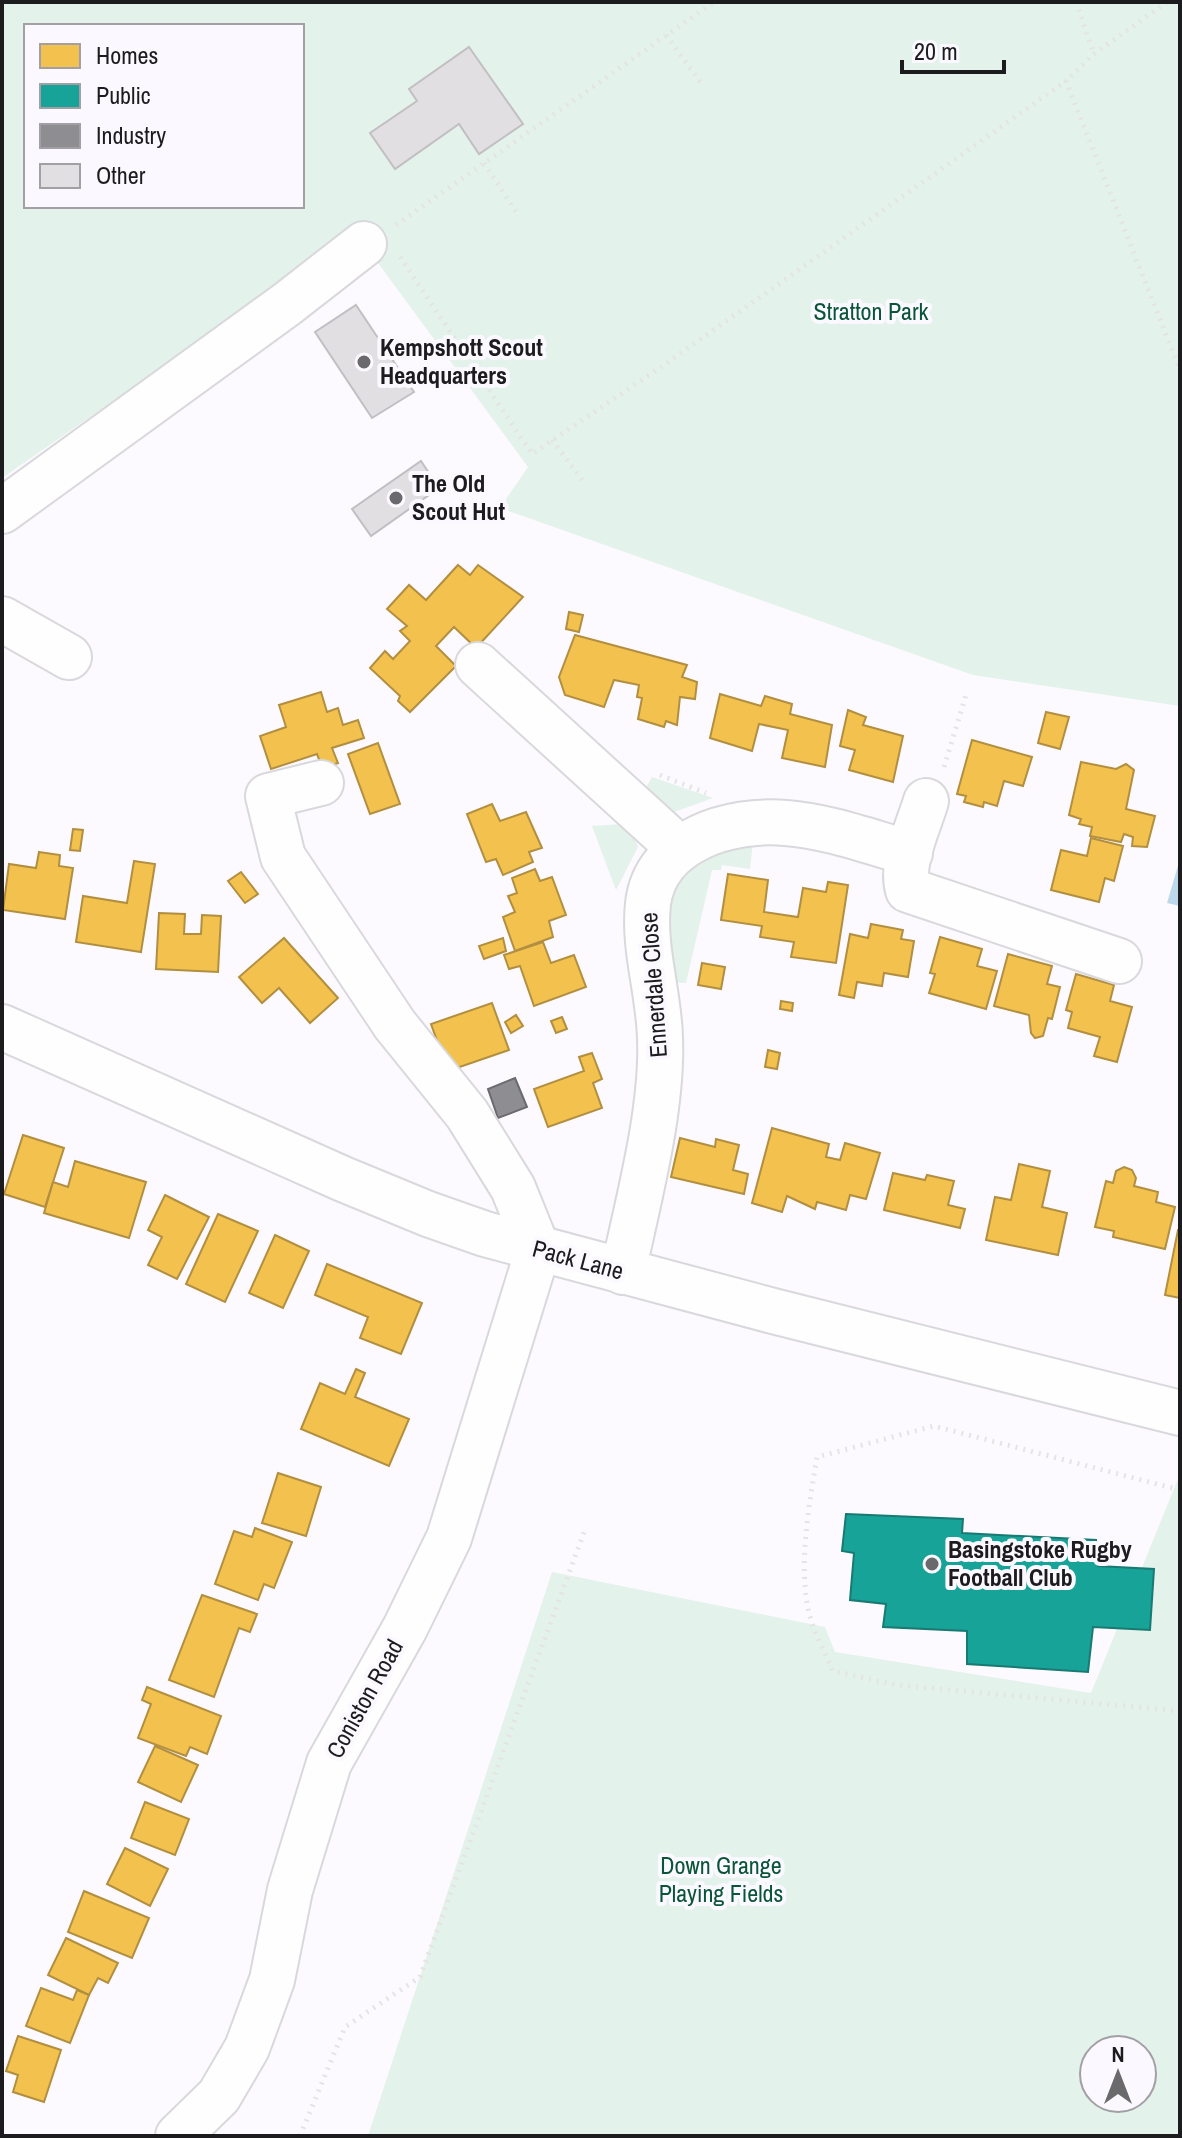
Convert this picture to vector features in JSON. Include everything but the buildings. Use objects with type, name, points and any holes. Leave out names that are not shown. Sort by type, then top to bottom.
[{"type":"street","points":[[2,511],[374,239]]},
{"type":"street","points":[[2,619],[69,657]]},
{"type":"street","points":[[478,665],[680,849]]},
{"type":"street","points":[[321,783],[268,796],[283,857],[395,1025],[467,1114],[513,1188],[538,1250]]},
{"type":"street","points":[[908,866],[926,801]]},
{"type":"street","name":"Ennerdale Close","points":[[623,1272],[659,1069],[660,1037],[649,948],[648,903],[659,874],[680,849],[696,838],[722,828],[785,822],[908,866],[908,890],[1119,961]]},
{"type":"street","name":"Pack Lane","points":[[2,1027],[428,1214],[538,1250],[1180,1413]]},
{"type":"street","name":"Coniston Road","points":[[178,2136],[219,2096],[247,2048],[272,1980],[290,1890],[329,1763],[405,1628],[449,1538],[538,1250]]},
{"type":"path","points":[[714,2],[374,239],[532,454],[664,365],[1066,81],[1094,54],[1167,2]]},
{"type":"path","points":[[1076,2],[1094,54]]},
{"type":"path","points":[[666,35],[701,83]]},
{"type":"path","points":[[1066,81],[1180,370]]},
{"type":"path","points":[[484,163],[516,212]]},
{"type":"path","points":[[552,440],[585,484]]},
{"type":"path","points":[[926,801],[938,787],[966,695]]},
{"type":"path","points":[[1180,1490],[934,1426],[817,1457],[809,1506],[805,1585],[809,1615],[833,1671],[896,1685],[1180,1711]]},
{"type":"path","points":[[300,2136],[345,2027],[420,1977],[586,1527]]},
{"type":"green space","name":"Stratton Park","points":[[2,2],[1180,2],[1180,706],[973,675],[500,508],[528,467],[356,233],[2,478]]},
{"type":"green space","points":[[652,777],[713,798],[666,815],[656,806],[647,786]]},
{"type":"green space","points":[[623,824],[633,834],[638,847],[616,890],[592,826]]},
{"type":"green space","points":[[754,833],[750,869],[722,865],[721,870],[712,870],[686,983],[660,982],[661,885],[677,861]]},
{"type":"green space","name":"Down Grange Playing Fields","points":[[1180,1474],[1180,2136],[368,2136],[552,1572],[825,1627],[835,1652],[1091,1693]]},
{"type":"water","points":[[1180,859],[1180,906],[1167,903]]},
{"type":"place","name":"Kempshott Scout Headquarters","points":[[364,362]]},
{"type":"place","name":"The Old Scout Hut","points":[[396,498]]},
{"type":"place","name":"Basingstoke Rugby Football Club","points":[[932,1564]]}]
